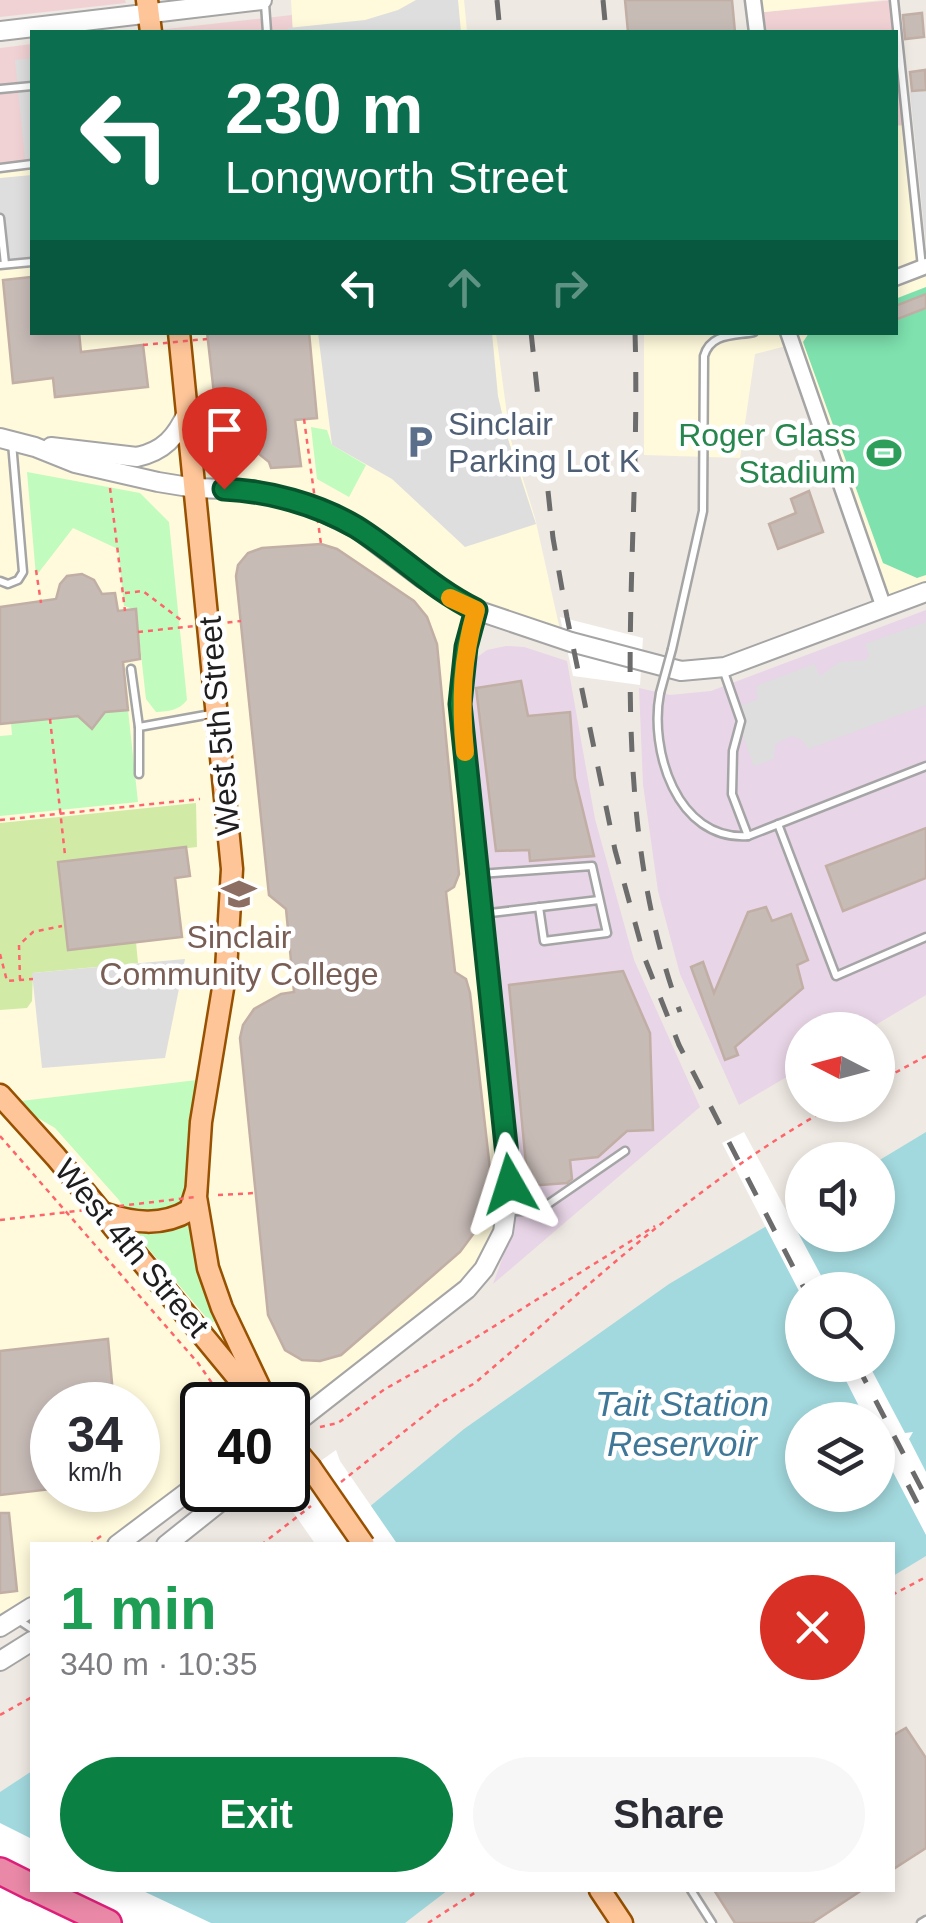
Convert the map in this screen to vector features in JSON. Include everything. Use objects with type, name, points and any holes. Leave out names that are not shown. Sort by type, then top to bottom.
[{"type":"highway","points":[[0,1871],[30,1885]]},
{"type":"highway","points":[[44,1892],[108,1923]]},
{"type":"main road","name":"West 5th Street","points":[[180,335],[230,840],[230,924],[219,1020],[201,1122],[196,1194],[200,1232],[217,1294],[257,1382]]},
{"type":"main road","name":"West 4th Street","points":[[0,1095],[240,1382]]},
{"type":"main road","points":[[101,1212],[144,1223],[175,1220],[190,1210],[196,1194]]},
{"type":"main road","points":[[310,1467],[362,1542]]},
{"type":"main road","points":[[601,1892],[622,1923]]},
{"type":"street","points":[[0,32],[263,0]]},
{"type":"street","points":[[753,0],[757,30]]},
{"type":"street","points":[[898,277],[924,267]]},
{"type":"street","points":[[789,335],[884,608]]},
{"type":"street","points":[[35,446],[148,455],[170,442],[188,413]]},
{"type":"street","points":[[3,436],[75,462],[195,488],[252,490],[310,506],[365,534],[422,578],[476,610],[571,642],[682,671],[722,668],[926,592]]},
{"type":"street","points":[[310,1412],[468,1289],[494,1251],[508,1211],[510,1184],[460,704],[466,647],[476,610]]},
{"type":"street","points":[[120,1542],[180,1497]]},
{"type":"street","points":[[170,1542],[207,1512]]},
{"type":"street","points":[[5,1621],[30,1608]]},
{"type":"street","points":[[0,1662],[30,1642]]},
{"type":"lane","points":[[263,0],[267,30]]},
{"type":"lane","points":[[894,0],[897,30]]},
{"type":"lane","points":[[898,36],[924,267]]},
{"type":"lane","points":[[0,89],[30,88]]},
{"type":"lane","points":[[0,168],[30,164]]},
{"type":"lane","points":[[0,218],[2,264],[30,262]]},
{"type":"lane","points":[[734,335],[714,338],[704,356],[703,511],[660,692],[656,732],[676,796],[699,822],[717,833],[748,836],[926,766]]},
{"type":"lane","points":[[0,581],[8,584],[18,580],[23,572],[3,436]]},
{"type":"lane","points":[[722,668],[741,720],[733,751],[732,794],[748,836]]},
{"type":"lane","points":[[130,669],[139,727],[139,774]]},
{"type":"lane","points":[[139,727],[218,713]]},
{"type":"lane","points":[[778,824],[836,976],[926,937]]},
{"type":"lane","points":[[476,874],[592,866],[607,932],[544,942],[540,907]]},
{"type":"lane","points":[[481,914],[600,900]]},
{"type":"lane","points":[[508,1211],[538,1212],[625,1151]]},
{"type":"lane","points":[[5,1621],[30,1629]]},
{"type":"lane","points":[[693,1892],[712,1923]]},
{"type":"path","points":[[143,345],[208,339]]},
{"type":"path","points":[[304,419],[321,544]]},
{"type":"path","points":[[110,484],[125,611]]},
{"type":"path","points":[[123,594],[143,592],[181,620]]},
{"type":"path","points":[[138,632],[241,621]]},
{"type":"path","points":[[50,719],[64,855]]},
{"type":"path","points":[[0,820],[200,799]]},
{"type":"path","points":[[20,980],[19,945],[34,932],[62,926]]},
{"type":"path","points":[[0,954],[7,982]]},
{"type":"path","points":[[0,984],[33,980]]},
{"type":"path","points":[[895,1073],[926,1056]]},
{"type":"path","points":[[320,1427],[338,1423],[384,1389],[472,1340],[665,1220],[803,1122]]},
{"type":"path","points":[[0,1136],[211,1382]]},
{"type":"path","points":[[0,1220],[196,1194],[255,1193]]},
{"type":"path","points":[[336,1486],[440,1402],[475,1384],[665,1220]]},
{"type":"path","points":[[265,1542],[321,1498]]},
{"type":"path","points":[[895,1593],[926,1577]]},
{"type":"path","points":[[0,1715],[30,1698]]},
{"type":"path","points":[[428,1923],[477,1892]]},
{"type":"shaded area","points":[[0,0],[125,0],[126,3],[0,17]]},
{"type":"shaded area","points":[[291,0],[464,0],[467,30],[293,30]]},
{"type":"shaded area","points":[[416,0],[458,0],[461,30],[288,30],[365,20]]},
{"type":"shaded area","points":[[753,0],[882,0],[755,13]]},
{"type":"shaded area","points":[[894,0],[896,30],[766,30],[764,12]]},
{"type":"shaded area","points":[[292,15],[293,30],[157,30]]},
{"type":"shaded area","points":[[30,44],[30,164],[0,167],[0,48]]},
{"type":"shaded area","points":[[30,58],[30,158],[25,159],[15,60]]},
{"type":"shaded area","points":[[898,63],[900,95],[906,125],[898,126]]},
{"type":"shaded area","points":[[926,91],[926,245],[910,92]]},
{"type":"shaded area","points":[[906,125],[922,266],[926,266],[926,592],[884,608],[790,345],[755,354],[740,458],[644,455],[644,335],[898,335],[898,126]]},
{"type":"shaded area","name":"Sinclair Community College","points":[[30,164],[30,335],[496,335],[510,437],[535,518],[562,639],[477,611],[461,682],[510,1184],[484,1269],[310,1411],[310,1382],[180,1382],[180,1498],[121,1542],[30,1542],[30,1608],[0,1628],[0,168]]},
{"type":"shaded area","points":[[30,175],[30,257],[0,261],[0,178]]},
{"type":"shaded area","name":"Sinclair Parking Lot K","points":[[318,335],[492,335],[498,396],[536,524],[465,547],[392,479],[332,445]]},
{"type":"shaded area","points":[[926,610],[926,995],[895,1013],[785,1012],[785,1078],[739,1105],[680,974],[658,891],[643,784],[639,688],[670,695],[711,691]]},
{"type":"shaded area","points":[[926,622],[926,705],[808,749],[802,740],[792,736],[775,744],[774,759],[754,766],[733,709],[758,699],[756,686],[814,664],[820,676],[839,662],[866,660],[869,655],[865,644]]},
{"type":"shaded area","points":[[524,647],[567,661],[595,819],[634,960],[700,1107],[493,1284],[508,1243],[518,1181],[465,700],[468,675],[476,658],[487,650]]},
{"type":"shaded area","points":[[185,959],[165,1058],[42,1068],[32,973]]},
{"type":"green space","name":"Roger Glass Stadium","points":[[926,287],[926,575],[917,578],[883,563],[803,342],[808,335],[898,335],[898,298]]},
{"type":"green space","points":[[311,427],[327,430],[332,445],[366,465],[349,497],[317,479]]},
{"type":"green space","points":[[27,472],[140,493],[169,522],[187,700],[180,706],[156,712],[146,699],[136,610],[124,606],[118,549],[73,528],[36,576]]},
{"type":"green space","points":[[128,710],[138,802],[0,816],[0,736],[12,735],[11,723]]},
{"type":"green space","points":[[196,803],[197,847],[58,863],[136,942],[138,963],[33,973],[32,1001],[27,1008],[0,1010],[0,823]]},
{"type":"green space","points":[[197,1080],[188,1202],[195,1262],[215,1321],[211,1323],[136,1234],[119,1200],[55,1128],[33,1115],[21,1101]]},
{"type":"water","name":"Tait Station Reservoir","points":[[926,1132],[926,1556],[895,1575],[895,1542],[327,1542],[464,1429],[669,1284],[785,1215],[785,1252],[895,1252],[895,1151]]},
{"type":"water","points":[[30,1772],[30,1892],[445,1892],[405,1923],[0,1923],[0,1792]]},
{"type":"pier","points":[[560,617],[643,638],[640,685],[573,676]]},
{"type":"pier","points":[[744,1132],[785,1208],[785,1252],[808,1252],[819,1272],[789,1272],[722,1143]]},
{"type":"pier","points":[[847,1382],[878,1382],[889,1402],[857,1402]]},
{"type":"pier","points":[[895,1414],[905,1433],[913,1432],[909,1439],[926,1472],[926,1535],[895,1476]]},
{"type":"pier","points":[[336,1450],[396,1542],[314,1542],[293,1512],[310,1512],[310,1468]]},
{"type":"pier","points":[[0,1823],[30,1838],[30,1892],[145,1892],[211,1923],[0,1923]]},
{"type":"building","points":[[625,0],[732,0],[735,30],[628,30]]},
{"type":"building","points":[[922,13],[924,37],[905,39],[903,15]]},
{"type":"building","points":[[925,70],[926,90],[912,91],[910,72]]},
{"type":"building","points":[[30,277],[30,335],[79,335],[81,352],[143,345],[148,387],[55,397],[53,378],[13,383],[3,280]]},
{"type":"building","points":[[926,294],[926,308],[898,319],[898,305]]},
{"type":"building","points":[[207,335],[309,335],[317,418],[295,420],[301,466],[271,468],[269,462],[227,428],[218,429]]},
{"type":"building","points":[[809,491],[823,532],[778,549],[769,524],[796,513],[791,499]]},
{"type":"building","points":[[321,544],[337,549],[414,601],[427,617],[437,644],[459,874],[454,887],[446,892],[455,972],[466,979],[470,993],[491,1178],[477,1229],[460,1252],[341,1355],[320,1361],[302,1360],[285,1350],[268,1315],[240,1038],[254,1009],[281,994],[294,992],[286,909],[269,895],[236,576],[238,565],[248,553],[262,548]]},
{"type":"building","points":[[82,574],[94,580],[102,594],[115,593],[118,611],[136,609],[140,659],[123,662],[128,710],[105,712],[92,729],[78,716],[0,724],[0,607],[56,599],[67,576]]},
{"type":"building","points":[[521,681],[528,716],[570,712],[575,778],[594,856],[530,861],[529,850],[496,851],[476,688]]},
{"type":"building","points":[[926,828],[926,878],[843,911],[826,866]]},
{"type":"building","points":[[186,847],[190,876],[175,878],[182,937],[68,950],[58,862]]},
{"type":"building","points":[[766,907],[772,921],[791,914],[808,960],[797,965],[803,988],[735,1047],[738,1055],[725,1060],[691,967],[703,962],[714,993],[748,912]]},
{"type":"building","points":[[623,971],[650,1033],[653,1130],[627,1131],[598,1157],[570,1160],[572,1179],[567,1183],[528,1186],[509,985]]},
{"type":"building","points":[[108,1339],[112,1382],[30,1382],[30,1492],[0,1495],[0,1351]]},
{"type":"building","points":[[0,1513],[9,1513],[17,1591],[0,1593]]},
{"type":"building","points":[[906,1728],[926,1758],[926,1848],[895,1868],[895,1734]]},
{"type":"building","points":[[715,1892],[859,1892],[812,1923],[735,1923]]},
{"type":"railway","points":[[497,0],[500,30]]},
{"type":"railway","points":[[603,0],[606,30]]},
{"type":"railway","points":[[531,335],[553,538],[567,617],[615,850],[645,959],[679,1045],[796,1272]]},
{"type":"railway","points":[[635,335],[632,761],[640,846],[655,930],[680,1012]]},
{"type":"railway","points":[[866,1382],[926,1497]]},
{"type":"railway","points":[[908,1485],[926,1520]]},
{"type":"slow traffic","points":[[450,598],[476,610],[461,682],[465,752]]},
{"type":"place","name":"Sinclair Parking Lot K","points":[[420,442]]},
{"type":"place","name":"Roger Glass Stadium","points":[[884,453]]},
{"type":"place","name":"Sinclair Community College","points":[[239,894]]},
{"type":"route","points":[[224,489],[252,490],[340,519],[449,597],[476,610],[466,647],[460,704],[510,1184]]}]
